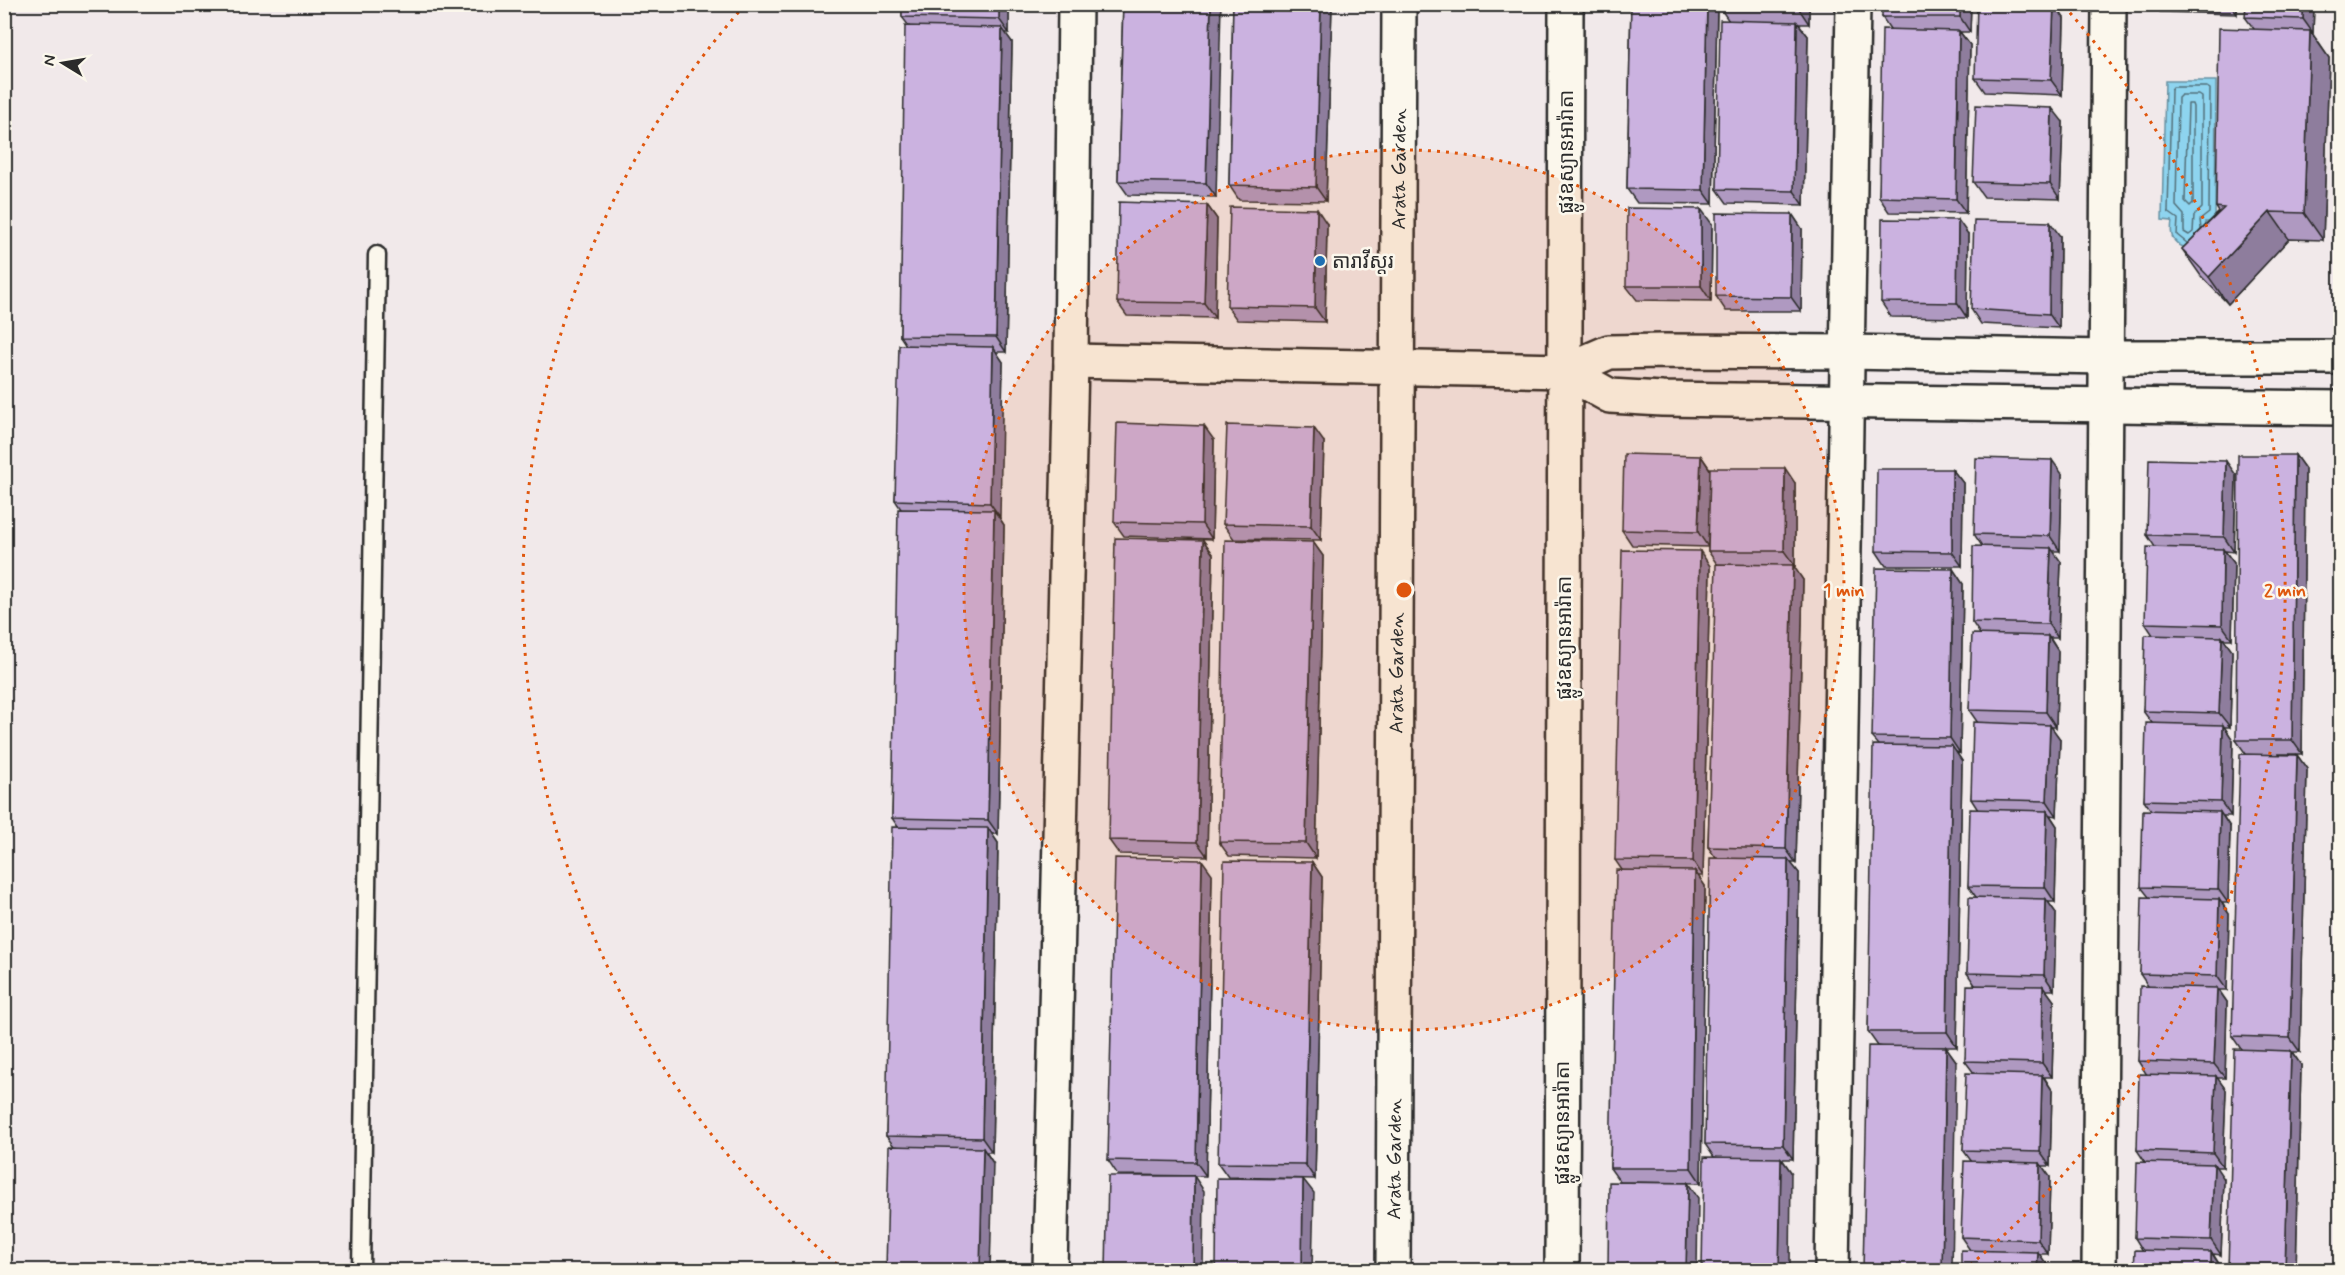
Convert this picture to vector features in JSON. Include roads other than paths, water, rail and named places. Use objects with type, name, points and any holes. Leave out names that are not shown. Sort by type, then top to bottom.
[{"type":"street","points":[[1050,1270],[1071,362],[1075,4]]},
{"type":"street","name":"Arata Garden","points":[[1393,1270],[1399,4]]},
{"type":"street","name":"ផ្លូវឧស្យានអារ៉ាតា","points":[[1562,1270],[1566,4]]},
{"type":"street","points":[[1832,1270],[1853,4]]},
{"type":"street","points":[[2099,1270],[2109,4]]},
{"type":"street","points":[[1071,362],[1565,371],[1609,352],[2340,357]]},
{"type":"street","points":[[1565,371],[1610,396],[1847,402],[2340,408]]},
{"type":"lane","points":[[361,1270],[376,255]]},
{"type":"water","points":[[2165,81],[2216,81],[2215,222],[2205,222],[2207,226],[2185,248],[2172,237],[2172,221],[2162,220]]},
{"type":"place","name":"តារាវីស្តរ","points":[[1320,261]]}]
